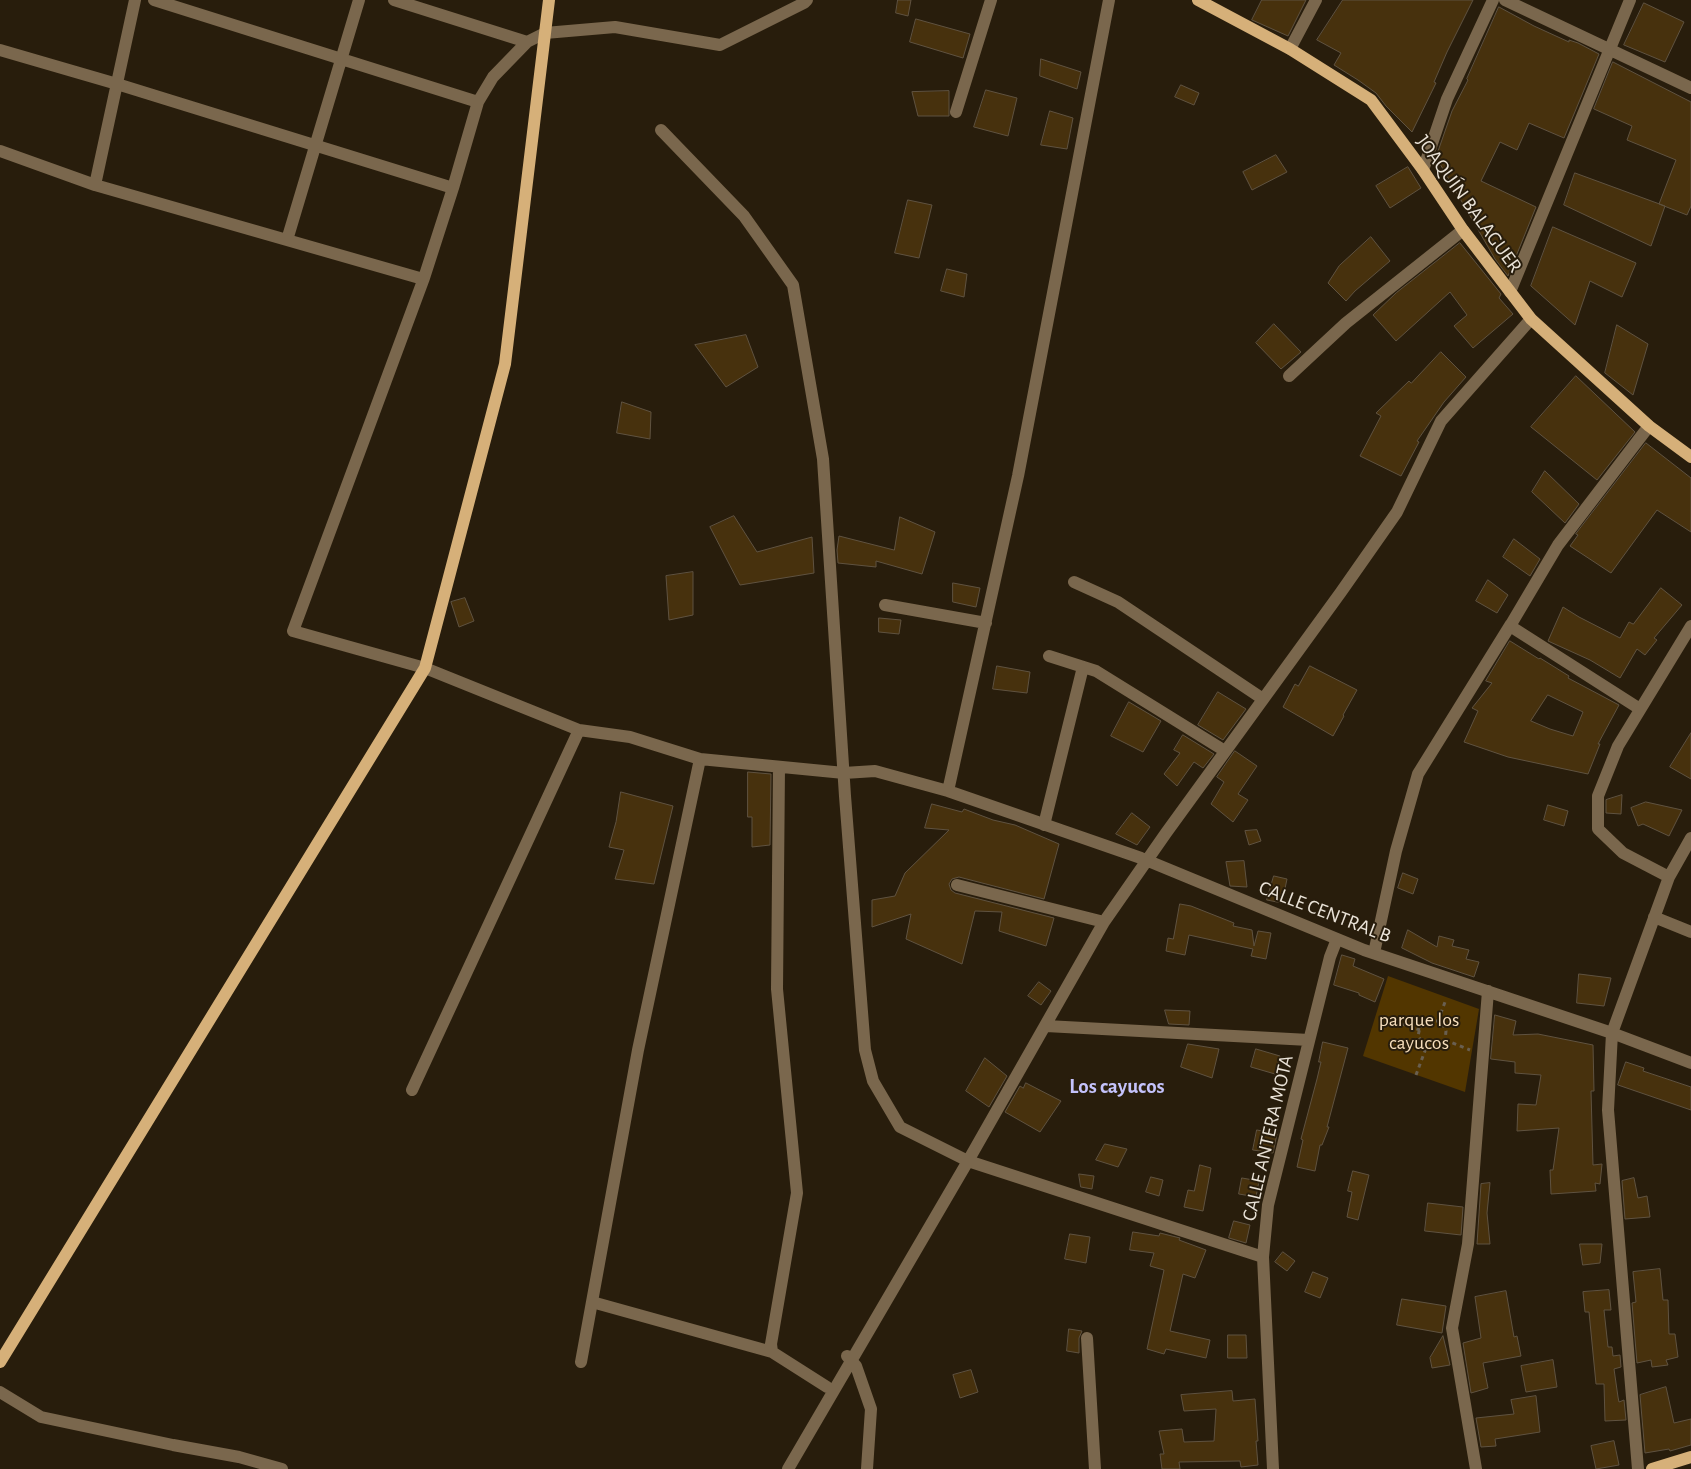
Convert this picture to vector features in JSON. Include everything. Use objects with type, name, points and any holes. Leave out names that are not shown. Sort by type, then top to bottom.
[{"type":"main road","points":[[0,1362],[425,668],[505,364],[549,0]]},
{"type":"main road","name":"JOAQUÍN BALAGUER","points":[[1198,0],[1290,49],[1371,100],[1423,170],[1463,230],[1531,319],[1649,426],[1691,457]]},
{"type":"main road","points":[[1652,1469],[1691,1457]]},
{"type":"street","points":[[95,185],[135,0]]},
{"type":"street","points":[[154,0],[478,102]]},
{"type":"street","points":[[287,240],[359,0]]},
{"type":"street","points":[[394,0],[527,42]]},
{"type":"street","points":[[0,151],[95,185],[423,279],[453,188],[478,102],[493,77],[527,42],[545,33],[615,27],[720,45],[807,0]]},
{"type":"street","points":[[956,112],[992,0]]},
{"type":"street","points":[[948,791],[1018,476],[1109,0]]},
{"type":"street","points":[[1290,49],[1316,0]]},
{"type":"street","points":[[1423,170],[1447,99],[1493,0]]},
{"type":"street","points":[[1506,0],[1691,88]]},
{"type":"street","points":[[1510,292],[1630,0]]},
{"type":"street","points":[[0,50],[117,84],[453,188]]},
{"type":"street","points":[[661,130],[744,216],[793,285],[823,458],[865,1050],[873,1081],[900,1127],[968,1161],[1263,1257]]},
{"type":"street","points":[[1289,376],[1346,323],[1463,230]]},
{"type":"street","name":"CALLE CENTRAL B","points":[[423,279],[293,631],[425,668],[579,730],[630,737],[700,759],[844,773],[876,771],[948,791],[1141,858],[1374,953],[1612,1033],[1691,1063]]},
{"type":"street","points":[[788,1469],[1046,1026],[1104,922],[1397,512],[1441,422],[1531,319]]},
{"type":"street","points":[[1374,953],[1396,851],[1418,774],[1558,545],[1649,426]]},
{"type":"street","points":[[1074,582],[1118,602],[1263,699]]},
{"type":"street","points":[[885,605],[986,623]]},
{"type":"street","points":[[1511,624],[1510,626],[1640,710]]},
{"type":"street","points":[[1670,877],[1623,853],[1598,829],[1598,796],[1618,746],[1691,626]]},
{"type":"street","points":[[1048,656],[1096,671],[1225,751]]},
{"type":"street","points":[[1044,825],[1083,667]]},
{"type":"street","points":[[412,1090],[579,730]]},
{"type":"street","points":[[581,1362],[638,1050],[700,759]]},
{"type":"street","points":[[772,1352],[772,1332],[797,1193],[777,989],[779,766]]},
{"type":"street","points":[[1638,1469],[1608,1110],[1612,1033],[1670,877],[1691,838]]},
{"type":"street","points":[[957,885],[1104,922]]},
{"type":"street","points":[[1654,917],[1691,932]]},
{"type":"street","name":"CALLE ANTERA MOTA","points":[[1274,1469],[1263,1257],[1268,1205],[1330,957],[1337,939]]},
{"type":"street","points":[[1476,1469],[1452,1328],[1468,1244],[1488,991]]},
{"type":"street","points":[[1046,1026],[1309,1040]]},
{"type":"street","points":[[592,1302],[772,1352],[827,1387]]},
{"type":"street","points":[[1087,1338],[1095,1469]]},
{"type":"street","points":[[847,1356],[856,1366],[871,1409],[867,1469]]},
{"type":"street","points":[[0,1392],[41,1417],[239,1457],[282,1469]]},
{"type":"path","points":[[1438,1021],[1444,1002]]},
{"type":"path","points":[[1386,1019],[1420,1030]]},
{"type":"path","points":[[1428,1021],[1441,1021],[1446,1031],[1445,1040],[1436,1048],[1426,1048],[1418,1036],[1420,1027],[1428,1021]]},
{"type":"path","points":[[1445,1040],[1472,1050]]},
{"type":"path","points":[[1416,1075],[1426,1048]]},
{"type":"green space","name":"parque los cayucos","points":[[1388,976],[1479,1009],[1465,1092],[1363,1056]]},
{"type":"building","points":[[898,0],[911,0],[908,16],[896,13]]},
{"type":"building","points":[[1262,0],[1306,0],[1288,36],[1252,20]]},
{"type":"building","points":[[1343,0],[1473,0],[1447,52],[1434,82],[1436,83],[1412,132],[1376,93],[1334,65],[1341,53],[1317,40]]},
{"type":"building","points":[[1644,3],[1684,22],[1665,62],[1624,45]]},
{"type":"building","points":[[1499,7],[1534,26],[1569,42],[1569,40],[1578,43],[1599,54],[1564,138],[1529,123],[1517,150],[1500,142],[1481,181],[1536,207],[1508,276],[1495,259],[1436,157],[1452,111],[1468,80]]},
{"type":"building","points":[[916,19],[970,34],[963,58],[910,42]]},
{"type":"building","points":[[1041,59],[1081,72],[1077,89],[1040,76]]},
{"type":"building","points":[[1613,62],[1691,102],[1691,206],[1687,215],[1659,204],[1676,160],[1627,140],[1632,126],[1594,109]]},
{"type":"building","points":[[1181,85],[1199,93],[1194,105],[1175,97]]},
{"type":"building","points":[[986,90],[1017,98],[1008,136],[974,127]]},
{"type":"building","points":[[949,91],[949,116],[918,116],[912,92]]},
{"type":"building","points":[[1050,111],[1073,118],[1067,149],[1041,145]]},
{"type":"building","points":[[1276,155],[1287,172],[1252,190],[1243,172]]},
{"type":"building","points":[[1408,167],[1421,188],[1390,208],[1376,186]]},
{"type":"building","points":[[1575,173],[1665,206],[1651,246],[1564,205]]},
{"type":"building","points":[[908,200],[932,205],[919,258],[895,253]]},
{"type":"building","points":[[1553,227],[1636,263],[1622,297],[1590,281],[1575,325],[1531,286]]},
{"type":"building","points":[[1371,237],[1390,261],[1346,301],[1328,283],[1339,266]]},
{"type":"building","points":[[1460,243],[1501,294],[1499,298],[1513,314],[1473,348],[1454,326],[1467,315],[1450,292],[1396,341],[1373,315],[1396,293]]},
{"type":"building","points":[[947,269],[967,274],[964,297],[941,291]]},
{"type":"building","points":[[1274,324],[1301,352],[1281,369],[1256,343]]},
{"type":"building","points":[[1617,325],[1648,344],[1633,395],[1605,373]]},
{"type":"building","points":[[746,335],[758,367],[726,387],[695,345]]},
{"type":"building","points":[[1441,352],[1466,377],[1444,402],[1417,441],[1419,442],[1401,476],[1360,456],[1381,416],[1376,413],[1409,381],[1411,383]]},
{"type":"building","points":[[1576,376],[1635,432],[1597,480],[1531,427]]},
{"type":"building","points":[[622,402],[651,412],[650,439],[617,433]]},
{"type":"building","points":[[1646,443],[1691,478],[1691,532],[1657,510],[1611,573],[1570,546],[1578,535],[1576,534]]},
{"type":"building","points":[[1545,471],[1579,504],[1565,523],[1532,492]]},
{"type":"building","points":[[734,516],[757,552],[812,537],[814,573],[740,585],[710,527]]},
{"type":"building","points":[[900,517],[935,532],[922,574],[876,561],[876,567],[838,563],[839,536],[894,550]]},
{"type":"building","points":[[1514,539],[1540,559],[1530,576],[1503,557]]},
{"type":"building","points":[[693,572],[693,615],[669,620],[666,576]]},
{"type":"building","points":[[1488,580],[1508,595],[1497,613],[1476,601]]},
{"type":"building","points":[[953,583],[980,588],[976,607],[953,602]]},
{"type":"building","points":[[1661,588],[1682,605],[1654,638],[1657,640],[1645,655],[1637,649],[1620,678],[1590,660],[1548,641],[1563,607],[1620,638],[1629,622],[1633,624]]},
{"type":"building","points":[[465,598],[474,621],[459,627],[451,602]]},
{"type":"building","points":[[879,618],[901,620],[899,634],[879,632]]},
{"type":"building","points":[[1510,641],[1569,676],[1568,678],[1619,705],[1598,744],[1600,744],[1588,774],[1508,757],[1464,742],[1478,711],[1472,708],[1492,683],[1486,681]],"holes":[[[1548,695],[1583,712],[1573,736],[1531,721]]]},
{"type":"building","points":[[997,666],[1030,672],[1027,693],[993,689]]},
{"type":"building","points":[[1310,666],[1357,690],[1333,736],[1283,707],[1295,684],[1298,686]]},
{"type":"building","points":[[1218,692],[1246,709],[1223,740],[1198,725]]},
{"type":"building","points":[[1129,702],[1161,721],[1143,752],[1111,736]]},
{"type":"building","points":[[1691,733],[1691,779],[1670,767]]},
{"type":"building","points":[[1183,735],[1214,754],[1203,768],[1194,762],[1177,786],[1164,774],[1180,753],[1174,750]]},
{"type":"building","points":[[1235,751],[1257,766],[1238,794],[1248,800],[1233,822],[1211,804],[1224,782],[1217,777]]},
{"type":"building","points":[[748,772],[771,774],[770,845],[752,847],[752,817],[748,817]]},
{"type":"building","points":[[621,792],[673,806],[654,884],[615,879],[624,850],[609,847],[616,822]]},
{"type":"building","points":[[1622,795],[1621,814],[1606,813],[1606,800]]},
{"type":"building","points":[[1646,802],[1682,810],[1669,836],[1643,824],[1638,826],[1631,808]]},
{"type":"building","points":[[932,804],[962,812],[964,809],[993,820],[1015,825],[1059,844],[1044,899],[959,877],[952,879],[949,884],[951,890],[955,893],[1054,918],[1046,946],[999,931],[1002,912],[975,911],[962,964],[906,939],[911,914],[872,927],[872,900],[895,896],[905,873],[949,830],[925,828]]},
{"type":"building","points":[[1548,805],[1568,811],[1564,826],[1544,820]]},
{"type":"building","points":[[1132,813],[1150,827],[1137,845],[1116,834]]},
{"type":"building","points":[[1257,830],[1261,841],[1249,845],[1245,831]]},
{"type":"building","points":[[1244,861],[1247,887],[1230,886],[1226,862]]},
{"type":"building","points":[[1403,873],[1418,879],[1413,894],[1398,888]]},
{"type":"building","points":[[1274,876],[1287,879],[1282,903],[1267,900]]},
{"type":"building","points":[[1180,904],[1191,906],[1234,923],[1233,926],[1252,930],[1254,946],[1258,931],[1271,933],[1266,959],[1251,956],[1253,949],[1189,935],[1185,955],[1166,951],[1168,938],[1173,939]]},
{"type":"building","points":[[1408,930],[1437,947],[1439,936],[1454,940],[1452,946],[1469,950],[1466,959],[1479,962],[1474,977],[1432,963],[1402,948]]},
{"type":"building","points":[[1342,955],[1355,959],[1353,966],[1384,979],[1375,1002],[1359,995],[1359,993],[1334,985]]},
{"type":"building","points":[[1579,974],[1611,978],[1604,1006],[1577,1003]]},
{"type":"building","points":[[1039,982],[1051,991],[1041,1005],[1028,996]]},
{"type":"building","points":[[1165,1010],[1190,1011],[1189,1025],[1169,1024]]},
{"type":"building","points":[[1495,1015],[1516,1021],[1513,1035],[1538,1034],[1593,1045],[1594,1091],[1591,1091],[1593,1165],[1602,1164],[1600,1184],[1595,1183],[1596,1191],[1551,1194],[1550,1170],[1553,1170],[1559,1128],[1517,1131],[1518,1104],[1536,1105],[1541,1075],[1515,1073],[1515,1062],[1491,1059]]},
{"type":"building","points":[[1323,1042],[1348,1048],[1327,1127],[1329,1127],[1322,1145],[1320,1145],[1315,1171],[1297,1167],[1303,1140],[1301,1139],[1321,1062],[1319,1062]]},
{"type":"building","points":[[1188,1044],[1219,1049],[1212,1078],[1181,1067]]},
{"type":"building","points":[[1256,1049],[1280,1056],[1275,1074],[1251,1067]]},
{"type":"building","points":[[985,1058],[1007,1076],[989,1107],[966,1091]]},
{"type":"building","points":[[1626,1062],[1644,1068],[1643,1071],[1691,1087],[1691,1110],[1618,1085]]},
{"type":"building","points":[[1026,1083],[1061,1101],[1040,1132],[1005,1112],[1020,1086],[1023,1088]]},
{"type":"building","points":[[1257,1130],[1277,1134],[1273,1153],[1253,1150]]},
{"type":"building","points":[[1105,1144],[1127,1149],[1118,1167],[1096,1160]]},
{"type":"building","points":[[1200,1165],[1211,1168],[1203,1211],[1184,1207],[1188,1190],[1194,1191]]},
{"type":"building","points":[[1353,1171],[1369,1175],[1358,1220],[1347,1217],[1352,1192],[1348,1191]]},
{"type":"building","points":[[1079,1174],[1094,1176],[1092,1189],[1081,1187]]},
{"type":"building","points":[[1151,1177],[1163,1180],[1159,1196],[1146,1192]]},
{"type":"building","points":[[1242,1178],[1259,1181],[1256,1197],[1239,1194]]},
{"type":"building","points":[[1634,1178],[1638,1198],[1647,1196],[1650,1217],[1625,1219],[1622,1181]]},
{"type":"building","points":[[1490,1183],[1487,1213],[1490,1244],[1477,1244],[1481,1184]]},
{"type":"building","points":[[1428,1203],[1463,1207],[1461,1235],[1425,1231]]},
{"type":"building","points":[[1234,1221],[1250,1225],[1246,1243],[1229,1238]]},
{"type":"building","points":[[1133,1232],[1159,1236],[1160,1233],[1180,1238],[1179,1240],[1206,1250],[1195,1278],[1183,1274],[1170,1331],[1210,1340],[1206,1358],[1166,1349],[1164,1354],[1147,1349],[1164,1270],[1150,1266],[1154,1253],[1130,1250]]},
{"type":"building","points":[[1070,1234],[1090,1237],[1086,1263],[1065,1259]]},
{"type":"building","points":[[1580,1244],[1602,1244],[1600,1263],[1583,1265]]},
{"type":"building","points":[[1283,1252],[1295,1261],[1287,1271],[1275,1262]]},
{"type":"building","points":[[1660,1269],[1663,1300],[1668,1300],[1669,1334],[1675,1334],[1678,1357],[1666,1360],[1668,1365],[1652,1367],[1651,1360],[1637,1363],[1632,1303],[1636,1302],[1633,1272]]},
{"type":"building","points":[[1313,1272],[1328,1278],[1320,1298],[1305,1292]]},
{"type":"building","points":[[1609,1290],[1611,1310],[1604,1310],[1608,1347],[1612,1347],[1613,1356],[1620,1355],[1621,1367],[1614,1369],[1619,1402],[1624,1400],[1626,1420],[1605,1421],[1604,1384],[1596,1384],[1589,1312],[1585,1312],[1583,1292]]},
{"type":"building","points":[[1506,1291],[1514,1337],[1517,1336],[1521,1356],[1483,1363],[1488,1388],[1471,1393],[1463,1343],[1481,1338],[1475,1297]]},
{"type":"building","points":[[1402,1299],[1446,1306],[1442,1333],[1397,1325]]},
{"type":"building","points":[[1069,1329],[1082,1331],[1079,1338],[1079,1353],[1067,1351]]},
{"type":"building","points":[[1228,1335],[1246,1335],[1247,1358],[1228,1358]]},
{"type":"building","points":[[1443,1336],[1450,1365],[1432,1368],[1430,1358]]},
{"type":"building","points":[[1553,1360],[1557,1387],[1526,1392],[1521,1366]]},
{"type":"building","points":[[971,1370],[978,1392],[960,1398],[953,1375]]},
{"type":"building","points":[[1666,1387],[1674,1423],[1691,1419],[1691,1445],[1670,1451],[1669,1449],[1645,1453],[1640,1395]]},
{"type":"building","points":[[1232,1391],[1233,1401],[1255,1399],[1258,1465],[1241,1467],[1240,1461],[1179,1462],[1180,1469],[1162,1469],[1160,1454],[1164,1454],[1159,1431],[1182,1429],[1184,1442],[1214,1441],[1216,1409],[1184,1411],[1181,1395]]},
{"type":"building","points":[[1536,1396],[1540,1432],[1495,1439],[1496,1446],[1481,1447],[1476,1418],[1514,1414],[1511,1400]]},
{"type":"building","points":[[1614,1441],[1619,1465],[1596,1469],[1591,1446]]},
{"type":"district","name":"Los cayucos","points":[[1117,1087]]}]
